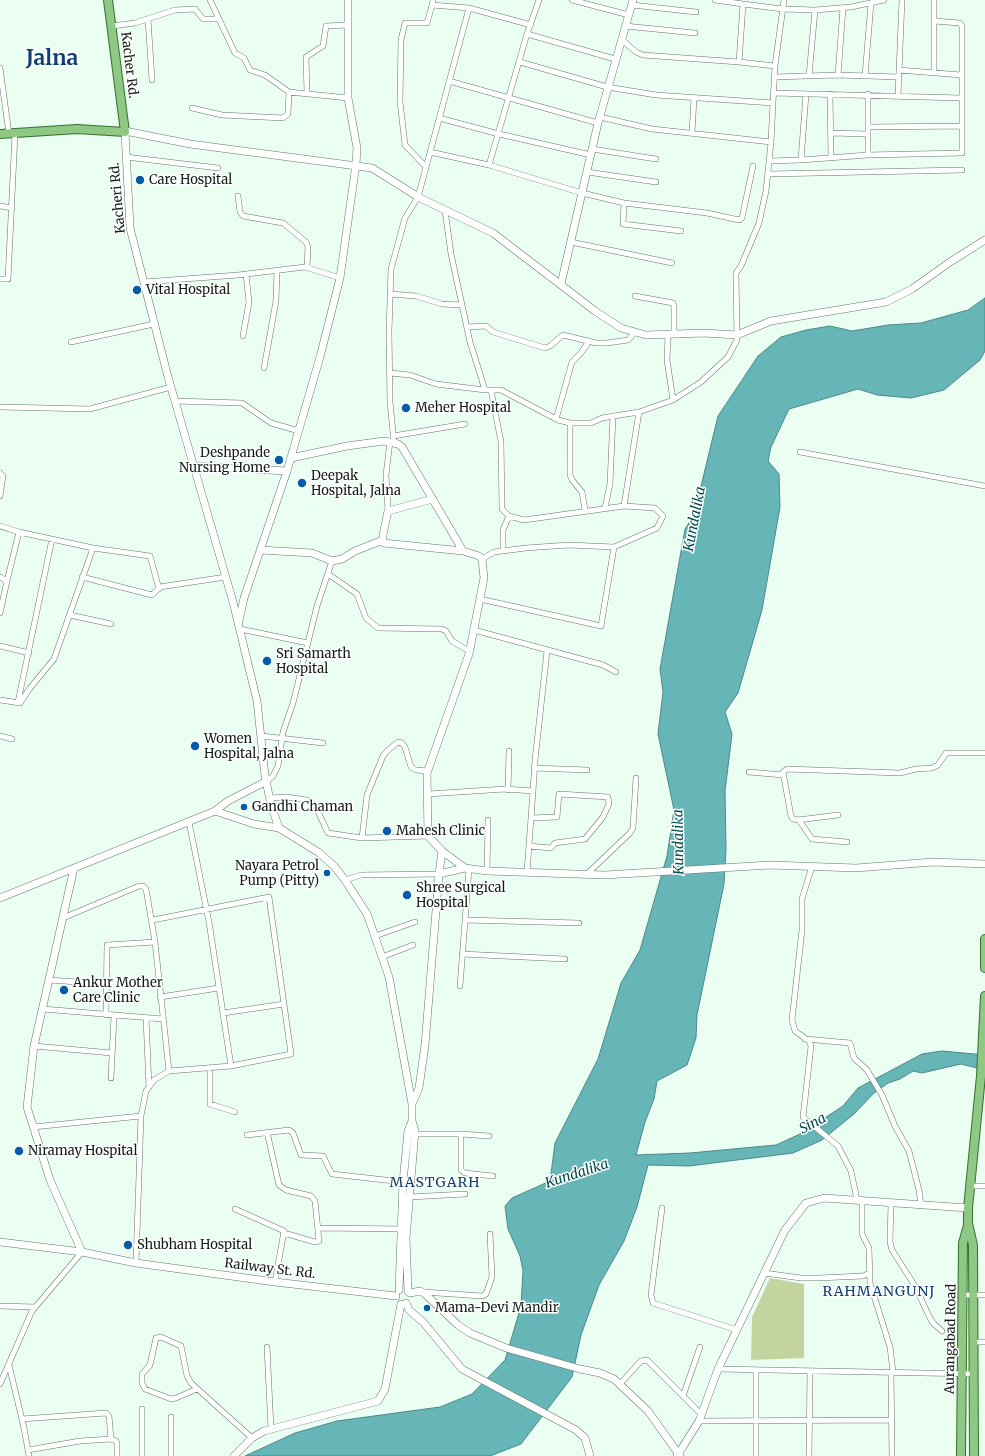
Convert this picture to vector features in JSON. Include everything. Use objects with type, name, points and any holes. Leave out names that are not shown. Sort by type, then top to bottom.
[{"type":"main road","name":"Kacher Rd.","points":[[108,0],[125,132]]},
{"type":"main road","points":[[0,134],[77,129],[125,132]]},
{"type":"main road","points":[[985,939],[985,968]]},
{"type":"main road","points":[[984,1030],[985,996]]},
{"type":"main road","name":"Aurangabad Road","points":[[974,1456],[973,1245],[968,1223],[968,1208],[984,1030]]},
{"type":"main road","name":"Aurangabad Road","points":[[961,1456],[964,1295],[963,1244],[968,1223]]},
{"type":"street","points":[[210,0],[233,52],[244,58],[249,69],[265,75],[289,92],[348,98]]},
{"type":"street","points":[[308,643],[239,627],[244,598],[291,458],[320,357],[340,278],[356,166],[357,148],[348,98],[348,0]]},
{"type":"street","points":[[489,165],[510,98],[527,34],[539,0]]},
{"type":"street","points":[[572,0],[629,15]]},
{"type":"street","points":[[715,0],[782,9],[814,10],[851,7],[884,0]]},
{"type":"street","points":[[390,373],[410,375],[436,384],[501,390],[556,419],[570,423],[591,423],[602,418],[640,412],[673,400],[701,382],[728,357],[737,340],[736,273],[741,266],[760,223],[768,174],[776,66],[784,0]]},
{"type":"street","points":[[851,7],[853,0]]},
{"type":"street","points":[[898,95],[902,0]]},
{"type":"street","points":[[934,0],[934,73]]},
{"type":"street","points":[[426,167],[405,145],[400,102],[401,40],[405,23],[427,23],[432,2],[469,8],[531,25]]},
{"type":"street","points":[[561,284],[607,87],[633,3],[696,12]]},
{"type":"street","points":[[865,76],[871,3]]},
{"type":"street","points":[[739,62],[743,4]]},
{"type":"street","points":[[383,540],[388,511],[386,476],[392,440],[390,373],[391,269],[405,218],[418,197],[469,8]]},
{"type":"street","points":[[838,75],[843,8]]},
{"type":"street","points":[[112,26],[135,23],[164,12],[191,9],[198,11],[203,19],[219,19]]},
{"type":"street","points":[[809,76],[814,10]]},
{"type":"street","points":[[148,19],[152,80]]},
{"type":"street","points":[[770,161],[868,155],[960,153],[962,150],[962,24],[934,21]]},
{"type":"street","points":[[307,94],[306,57],[323,46],[326,26],[348,25]]},
{"type":"street","points":[[625,26],[695,33]]},
{"type":"street","points":[[527,34],[615,59]]},
{"type":"street","points":[[621,39],[636,52],[643,54],[776,66]]},
{"type":"street","points":[[520,62],[607,87],[694,98],[773,103]]},
{"type":"street","points":[[0,68],[1,86],[12,134],[12,208],[8,279],[0,279]]},
{"type":"street","points":[[899,70],[961,76]]},
{"type":"street","points":[[775,77],[838,75],[899,77]]},
{"type":"street","points":[[449,81],[599,120],[652,129],[771,142]]},
{"type":"street","points":[[192,108],[222,115],[283,118],[288,114],[289,92]]},
{"type":"street","points":[[774,93],[868,94],[961,98]]},
{"type":"street","points":[[801,160],[806,94]]},
{"type":"street","points":[[830,94],[831,158]]},
{"type":"street","points":[[868,94],[868,155]]},
{"type":"street","points":[[692,133],[694,98]]},
{"type":"street","points":[[439,118],[499,134],[591,152],[656,159]]},
{"type":"street","points":[[869,127],[962,126]]},
{"type":"street","points":[[125,132],[190,144],[372,168],[418,197],[493,233],[595,311],[621,328],[646,335],[737,334],[771,321],[886,302],[912,289],[950,262],[985,240]]},
{"type":"street","name":"Kacheri Rd.","points":[[125,132],[130,228],[174,401],[226,577],[239,627],[257,701],[270,798],[280,828]]},
{"type":"street","points":[[831,133],[868,134]]},
{"type":"street","points":[[430,152],[489,165],[582,193],[624,203],[707,213],[741,220],[753,166]]},
{"type":"street","points":[[126,156],[218,168]]},
{"type":"street","points":[[768,174],[962,170]]},
{"type":"street","points":[[587,172],[656,182]]},
{"type":"street","points":[[238,196],[240,212],[243,216],[283,223],[306,242],[308,249],[307,267]]},
{"type":"street","points":[[624,203],[622,224],[681,231]]},
{"type":"street","points":[[0,206],[12,208]]},
{"type":"street","points":[[445,210],[467,327],[488,390],[501,442],[502,509],[509,516],[524,520],[585,510],[624,506],[656,508],[663,516],[657,528],[614,546],[568,544],[503,550],[494,552],[482,559]]},
{"type":"street","points":[[571,242],[672,263]]},
{"type":"street","points":[[144,282],[246,274],[307,267],[340,278]]},
{"type":"street","points":[[264,368],[276,301],[277,270]]},
{"type":"street","points":[[243,336],[249,302],[246,274]]},
{"type":"street","points":[[390,294],[416,296],[442,304],[462,305]]},
{"type":"street","points":[[635,296],[673,303],[674,307],[667,363],[673,400]]},
{"type":"street","points":[[71,342],[154,324]]},
{"type":"street","points":[[467,327],[486,326],[493,332],[545,348],[550,346],[563,335],[601,343],[628,340],[635,332]]},
{"type":"street","points":[[556,419],[572,362],[581,354],[589,341]]},
{"type":"street","points":[[0,407],[90,409],[171,387]]},
{"type":"street","points":[[174,401],[242,403],[272,423],[299,431]]},
{"type":"street","points":[[624,506],[640,412]]},
{"type":"street","points":[[605,508],[610,484],[613,416]]},
{"type":"street","points":[[570,423],[571,478],[582,492],[585,510]]},
{"type":"street","points":[[291,458],[348,446],[392,440],[466,424]]},
{"type":"street","points":[[392,440],[402,447],[463,551]]},
{"type":"street","points":[[800,452],[985,486]]},
{"type":"street","points":[[192,466],[287,471]]},
{"type":"street","points":[[0,473],[3,476],[0,496]]},
{"type":"street","points":[[388,511],[433,499]]},
{"type":"street","points":[[503,550],[503,530],[509,516]]},
{"type":"street","points":[[0,526],[19,532],[93,548],[150,556],[160,588]]},
{"type":"street","points":[[0,613],[19,532]]},
{"type":"street","points":[[18,702],[52,539]]},
{"type":"street","points":[[383,540],[383,543],[463,551],[479,556],[482,559],[484,571],[480,599],[469,651],[428,771],[428,836],[442,851],[467,868],[487,872],[587,874],[770,865],[856,868],[933,862],[985,864]]},
{"type":"street","points":[[260,550],[312,553],[332,561],[342,559],[355,551],[383,540]]},
{"type":"street","points":[[480,599],[601,626],[614,546]]},
{"type":"street","points":[[0,700],[20,703],[30,688],[54,660],[93,548]]},
{"type":"street","points":[[0,898],[215,811],[228,801],[267,781],[276,773],[283,737],[317,606],[332,561]]},
{"type":"street","points":[[328,574],[357,594],[366,618],[378,628],[445,630],[452,641],[469,651]]},
{"type":"street","points":[[0,577],[7,580]]},
{"type":"street","points":[[82,577],[154,595],[160,588],[166,586],[226,577]]},
{"type":"street","points":[[70,616],[111,624]]},
{"type":"street","points":[[474,630],[603,665],[616,672]]},
{"type":"street","points":[[0,646],[29,653]]},
{"type":"street","points":[[527,872],[530,846],[534,768],[547,651]]},
{"type":"street","points":[[0,736],[12,739]]},
{"type":"street","points":[[262,736],[283,737],[323,743]]},
{"type":"street","points":[[362,838],[368,792],[387,751],[398,742],[402,743],[405,747],[411,767],[416,770],[428,771]]},
{"type":"street","points":[[508,790],[509,751]]},
{"type":"street","points":[[838,815],[795,820],[791,816],[782,775],[783,772],[787,769],[900,773],[916,769],[932,768],[938,765],[946,753],[985,753]]},
{"type":"street","points":[[534,768],[587,770]]},
{"type":"street","points":[[748,772],[782,775]]},
{"type":"street","points":[[587,874],[634,828],[636,778]]},
{"type":"street","points":[[428,794],[508,790],[533,792]]},
{"type":"street","points":[[530,846],[551,848],[554,843],[585,838],[603,817],[609,804],[608,797],[559,794],[557,817],[531,818]]},
{"type":"street","points":[[270,798],[286,797],[307,800],[314,805],[328,833],[362,838],[428,836]]},
{"type":"street","points":[[215,811],[254,824],[280,828],[318,852],[334,866],[367,914],[389,978],[412,1104],[412,1121],[415,1134],[406,1238],[408,1281],[414,1292],[464,1329],[506,1348],[580,1369],[600,1373],[620,1384],[648,1411],[678,1455],[700,1418],[718,1369],[785,1230],[806,1203],[824,1198],[968,1208]]},
{"type":"street","points":[[487,872],[488,820]]},
{"type":"street","points":[[799,820],[812,839],[847,842]]},
{"type":"street","points":[[189,822],[207,908],[231,1066]]},
{"type":"street","points":[[412,1104],[419,1088],[425,1045],[442,851]]},
{"type":"street","points":[[812,866],[802,899],[802,930],[792,1020],[795,1031],[809,1042],[811,1050],[803,1116],[838,1146],[851,1171],[860,1201],[862,1234],[869,1248],[870,1283],[890,1347],[892,1372],[892,1456]]},
{"type":"street","points":[[0,1384],[9,1366],[20,1334],[35,1307],[82,1252],[50,1180],[27,1107],[34,1046],[74,868]]},
{"type":"street","points":[[345,880],[361,875],[439,874],[467,868]]},
{"type":"street","points":[[460,986],[467,868]]},
{"type":"street","points":[[63,918],[141,886],[146,889],[153,920],[168,1071]]},
{"type":"street","points":[[136,1263],[141,1116],[146,1091],[154,1080],[168,1071],[231,1066],[291,1054],[269,897],[207,908],[153,920]]},
{"type":"street","points":[[465,920],[579,923]]},
{"type":"street","points":[[375,936],[415,922]]},
{"type":"street","points":[[106,1015],[107,945],[155,942]]},
{"type":"street","points":[[382,957],[413,945]]},
{"type":"street","points":[[462,954],[565,959]]},
{"type":"street","points":[[49,980],[106,984]]},
{"type":"street","points":[[160,997],[219,988]]},
{"type":"street","points":[[223,1013],[284,1004]]},
{"type":"street","points":[[43,1009],[162,1019]]},
{"type":"street","points":[[111,1078],[114,1016]]},
{"type":"street","points":[[146,1018],[149,1087]]},
{"type":"street","points":[[805,1039],[850,1043],[854,1058],[866,1070],[882,1095],[895,1126],[913,1159],[921,1205]]},
{"type":"street","points":[[34,1046],[112,1053]]},
{"type":"street","points":[[210,1068],[210,1104],[236,1112]]},
{"type":"street","points":[[33,1127],[141,1116]]},
{"type":"street","points":[[412,1121],[408,1131],[403,1182],[397,1301],[403,1303],[423,1322],[462,1369],[576,1430],[584,1438],[590,1456]]},
{"type":"street","points":[[247,1135],[286,1129],[291,1131],[301,1155],[324,1156],[332,1174],[403,1182]]},
{"type":"street","points":[[235,1209],[283,1230],[284,1233],[318,1242],[319,1228],[314,1198],[286,1190],[277,1182],[268,1132]]},
{"type":"street","points":[[415,1134],[461,1134],[489,1136]]},
{"type":"street","points":[[461,1134],[461,1170],[465,1173],[492,1176]]},
{"type":"street","points":[[970,1186],[985,1186]]},
{"type":"street","points":[[410,1197],[465,1194]]},
{"type":"street","points":[[891,1203],[890,1242],[892,1250],[915,1286],[929,1316],[942,1331]]},
{"type":"street","points":[[662,1208],[650,1295],[653,1303],[736,1330]]},
{"type":"street","points":[[319,1228],[401,1229]]},
{"type":"street","points":[[275,1282],[284,1233]]},
{"type":"street","points":[[414,1292],[482,1296],[486,1294],[492,1276],[490,1234]]},
{"type":"street","name":"Railway St. Rd.","points":[[0,1242],[82,1252],[136,1263],[275,1282],[398,1293],[404,1289],[414,1292]]},
{"type":"street","points":[[764,1273],[801,1278],[818,1278],[863,1276],[870,1273]]},
{"type":"street","points":[[234,1456],[252,1438],[271,1429],[378,1401],[385,1390],[403,1303],[410,1298],[414,1292]]},
{"type":"street","points":[[964,1295],[985,1295]]},
{"type":"street","points":[[0,1306],[35,1307]]},
{"type":"street","points":[[197,1389],[171,1399],[145,1389],[142,1383],[142,1374],[150,1365],[156,1338],[161,1337],[181,1346],[188,1379],[197,1389],[252,1438]]},
{"type":"street","points":[[973,1342],[985,1342]]},
{"type":"street","points":[[267,1347],[271,1429]]},
{"type":"street","points":[[683,1396],[700,1347]]},
{"type":"street","points":[[620,1384],[641,1361],[647,1360],[683,1396],[700,1418]]},
{"type":"street","points":[[9,1366],[22,1419],[28,1453],[80,1441],[111,1439],[117,1443],[117,1456]]},
{"type":"street","points":[[718,1369],[810,1372],[974,1374]]},
{"type":"street","points":[[756,1370],[756,1456]]},
{"type":"street","points":[[809,1456],[810,1372]]},
{"type":"street","points":[[142,1409],[142,1456]]},
{"type":"street","points":[[22,1419],[104,1413],[109,1416],[111,1439]]},
{"type":"street","points":[[171,1417],[171,1456]]},
{"type":"street","points":[[700,1418],[757,1420],[892,1420]]},
{"type":"green space","points":[[770,1278],[804,1284],[804,1358],[751,1360],[752,1317]]},
{"type":"water","name":"Kundalika","points":[[985,298],[985,351],[980,360],[944,390],[911,398],[877,395],[858,389],[789,409],[771,447],[768,461],[779,474],[780,507],[762,610],[738,693],[725,712],[732,734],[725,791],[726,849],[724,884],[697,1015],[696,1038],[687,1065],[657,1081],[654,1099],[645,1122],[636,1155],[690,1153],[776,1145],[800,1134],[843,1106],[858,1088],[922,1054],[942,1051],[985,1055],[985,1070],[961,1064],[922,1073],[913,1071],[900,1079],[888,1083],[874,1093],[854,1114],[822,1140],[793,1153],[689,1166],[648,1165],[637,1207],[624,1241],[599,1285],[581,1335],[572,1377],[521,1444],[490,1456],[245,1456],[295,1433],[337,1421],[440,1407],[472,1394],[505,1360],[521,1306],[523,1271],[520,1256],[508,1229],[505,1206],[512,1198],[550,1181],[555,1143],[598,1059],[621,983],[640,950],[667,856],[674,810],[658,734],[663,692],[660,669],[685,529],[694,515],[718,416],[758,356],[781,337],[806,330],[830,326],[852,331],[888,325],[921,323],[968,310]]},
{"type":"place","name":"Care Hospital","points":[[140,180]]},
{"type":"place","name":"Vital Hospital","points":[[137,290]]},
{"type":"place","name":"Meher Hospital","points":[[406,408]]},
{"type":"place","name":"Deshpande Nursing Home","points":[[279,460]]},
{"type":"place","name":"Deepak Hospital, Jalna","points":[[302,483]]},
{"type":"place","name":"Sri Samarth Hospital","points":[[267,661]]},
{"type":"place","name":"Women Hospital, Jalna","points":[[195,746]]},
{"type":"place","name":"Gandhi Chaman","points":[[244,807]]},
{"type":"place","name":"Mahesh Clinic","points":[[387,831]]},
{"type":"place","name":"Nayara Petrol Pump (Pitty)","points":[[327,873]]},
{"type":"place","name":"Shree Surgical Hospital","points":[[407,895]]},
{"type":"place","name":"Ankur Mother Care Clinic","points":[[64,990]]},
{"type":"place","name":"Niramay Hospital","points":[[19,1151]]},
{"type":"place","name":"Shubham Hospital","points":[[128,1245]]},
{"type":"place","name":"Mama-Devi Mandir","points":[[427,1308]]},
{"type":"district","name":"Jalna","points":[[52,59]]},
{"type":"district","name":"MASTGARH","points":[[435,1183]]},
{"type":"district","name":"RAHMANGUNJ","points":[[879,1292]]},
{"type":"water label","name":"Sina","points":[[813,1124]]}]
